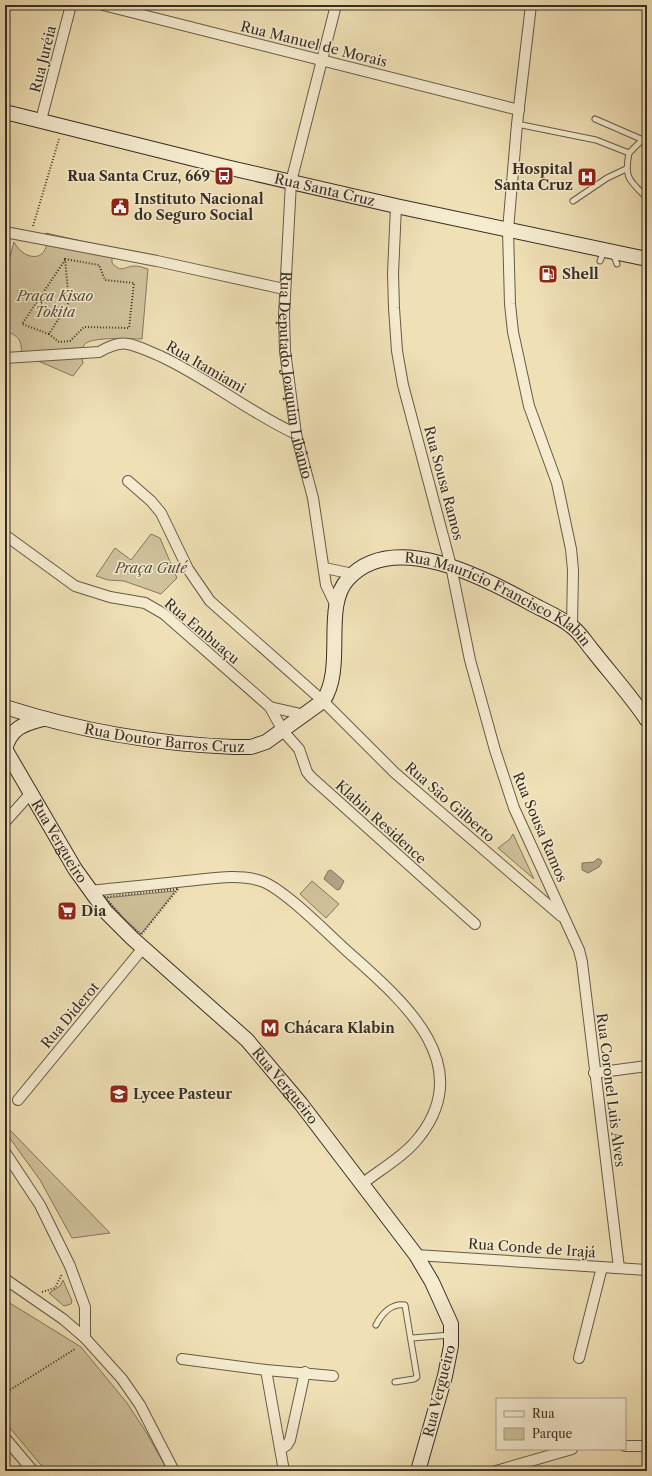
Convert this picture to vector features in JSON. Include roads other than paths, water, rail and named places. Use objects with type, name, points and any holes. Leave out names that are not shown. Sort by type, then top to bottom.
[{"type":"street","name":"Rua Juréia","points":[[41,120],[71,5]]},
{"type":"street","name":"Rua Manuel de Morais","points":[[103,5],[519,110]]},
{"type":"street","name":"Rua Deputado Joaquim Libânio","points":[[283,731],[323,701],[328,693],[333,678],[337,608],[326,585],[325,568],[314,498],[296,434],[285,351],[284,289],[291,182],[336,5]]},
{"type":"street","points":[[531,5],[517,124],[508,230],[508,274],[513,332],[529,406],[557,483],[571,549],[573,570],[572,626]]},
{"type":"street","name":"Rua Santa Cruz","points":[[5,112],[291,182],[508,230],[609,257],[647,259]]},
{"type":"street","name":"Rua Sousa Ramos","points":[[396,206],[393,274],[397,351],[403,385],[451,566],[470,660],[506,787],[564,919]]},
{"type":"street","points":[[5,232],[284,289]]},
{"type":"street","name":"Rua Itamiami","points":[[5,358],[99,352],[119,344],[138,346],[180,366],[274,424],[296,434]]},
{"type":"street","name":"Rua São Gilberto","points":[[128,481],[151,501],[161,513],[188,569],[210,601],[323,701],[395,773],[564,919]]},
{"type":"street","name":"Rua Embuaçu","points":[[5,535],[75,586],[110,597],[145,603],[164,614],[270,707],[283,731]]},
{"type":"street","name":"Rua Maurício Francisco Klabin","points":[[337,608],[343,587],[353,574],[370,564],[391,558],[419,559],[451,566],[474,575],[572,626],[613,675],[647,720]]},
{"type":"street","points":[[325,568],[353,574]]},
{"type":"street","name":"Rua Doutor Barros Cruz","points":[[5,707],[43,719],[130,738],[219,747],[251,747],[266,742],[283,731]]},
{"type":"street","name":"Rua Embuaçu","points":[[270,707],[304,715]]},
{"type":"street","points":[[5,749],[10,734],[16,728],[43,719]]},
{"type":"street","name":"Klabin Residence","points":[[283,731],[299,749],[311,777],[475,924]]},
{"type":"street","name":"Rua Vergueiro","points":[[5,749],[30,794],[90,892],[114,921],[142,942],[247,1040],[301,1104],[416,1255],[440,1296],[451,1324],[452,1335],[450,1355],[418,1471]]},
{"type":"street","points":[[5,822],[30,794]]},
{"type":"street","points":[[90,892],[226,878],[260,880],[270,884],[316,923],[374,975],[412,1014],[426,1033],[435,1053],[440,1078],[437,1100],[428,1123],[414,1143],[362,1184]]},
{"type":"street","name":"Rua Coronel Luis Alves","points":[[564,919],[582,962],[594,1073],[619,1268]]},
{"type":"street","name":"Rua Diderot","points":[[18,1100],[142,942]]},
{"type":"street","points":[[594,1073],[647,1066]]},
{"type":"street","points":[[5,1152],[40,1205],[70,1266],[85,1307],[85,1338]]},
{"type":"street","name":"Rua Conde de Irajá","points":[[416,1255],[647,1270]]},
{"type":"street","points":[[579,1358],[602,1267]]},
{"type":"street","points":[[5,1279],[63,1319],[85,1338],[122,1379],[140,1404],[174,1471]]},
{"type":"street","points":[[182,1359],[266,1370],[305,1372],[333,1376]]},
{"type":"street","points":[[266,1370],[284,1471]]},
{"type":"street","points":[[281,1449],[287,1445],[290,1440],[305,1372]]},
{"type":"street","points":[[5,1438],[32,1471]]},
{"type":"street","points":[[626,1446],[647,1446]]},
{"type":"street","points":[[496,1471],[569,1450]]},
{"type":"lane","points":[[595,119],[641,139]]},
{"type":"lane","points":[[517,124],[596,140],[629,153]]},
{"type":"lane","points":[[647,135],[641,139],[629,153],[626,169],[631,182],[647,198]]},
{"type":"lane","points":[[573,201],[607,178],[626,169]]},
{"type":"lane","points":[[376,1325],[380,1317],[391,1307],[400,1304],[405,1305],[412,1338],[417,1377],[414,1379],[395,1382]]},
{"type":"lane","points":[[412,1338],[452,1335]]},
{"type":"place","name":"Rua Santa Cruz, 669","points":[[224,176]]},
{"type":"place","name":"Hospital Santa Cruz","points":[[587,177]]},
{"type":"place","name":"Instituto Nacional do Seguro Social","points":[[120,207]]},
{"type":"place","name":"Shell","points":[[548,274]]},
{"type":"place","name":"Dia","points":[[67,911]]},
{"type":"place","name":"Chácara Klabin","points":[[270,1028]]},
{"type":"place","name":"Lycee Pasteur","points":[[119,1094]]},
{"type":"park label","name":"Praça Kisao Tokita","points":[[55,304]]},
{"type":"park label","name":"Praça Guté","points":[[151,568]]}]
